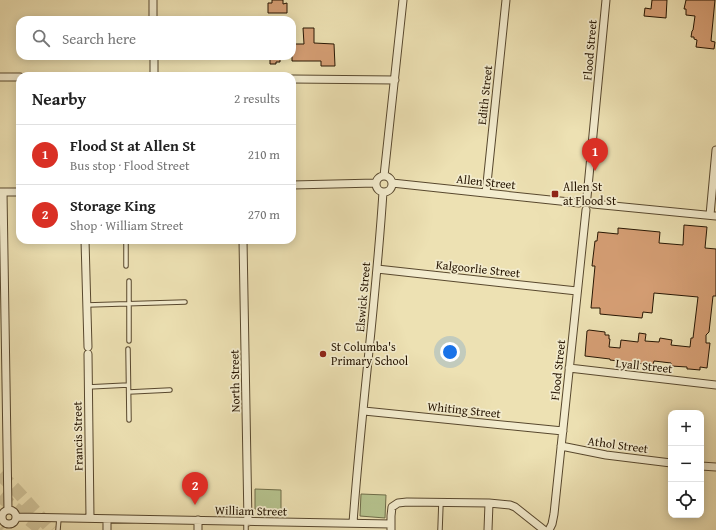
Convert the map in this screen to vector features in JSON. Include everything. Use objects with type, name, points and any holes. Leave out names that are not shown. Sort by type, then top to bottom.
[{"type":"street","points":[[152,0],[153,16]]},
{"type":"street","points":[[384,176],[403,0]]},
{"type":"street","name":"Edith Street","points":[[486,193],[506,0]]},
{"type":"street","name":"Flood Street","points":[[587,197],[606,0]]},
{"type":"street","points":[[154,60],[154,72]]},
{"type":"street","points":[[0,77],[16,77]]},
{"type":"street","points":[[296,79],[395,80]]},
{"type":"street","points":[[593,204],[713,216],[716,150]]},
{"type":"street","points":[[384,176],[389,178],[392,183],[388,190],[383,192],[378,189],[376,183],[380,177],[384,176]]},
{"type":"street","points":[[296,185],[376,183]]},
{"type":"street","name":"Allen Street","points":[[392,183],[579,203]]},
{"type":"street","points":[[8,510],[2,192],[16,192]]},
{"type":"street","name":"Elswick Street","points":[[353,523],[383,192]]},
{"type":"street","points":[[587,197],[593,204],[590,209],[586,210],[581,209],[579,203],[581,199],[587,197]]},
{"type":"street","name":"Flood Street","points":[[549,530],[554,514],[586,210]]},
{"type":"street","name":"Francis Street","points":[[85,244],[90,518]]},
{"type":"street","name":"North Street","points":[[243,244],[247,522]]},
{"type":"street","name":"Kalgoorlie Street","points":[[377,269],[577,291]]},
{"type":"street","name":"Lyall Street","points":[[569,368],[716,385]]},
{"type":"street","name":"Whiting Street","points":[[364,411],[563,431]]},
{"type":"street","name":"Athol Street","points":[[561,446],[606,455],[668,463]]},
{"type":"street","points":[[704,466],[716,467]]},
{"type":"street","points":[[391,527],[391,510],[397,503],[440,502],[489,503],[514,506],[541,529]]},
{"type":"street","points":[[488,530],[489,503]]},
{"type":"street","points":[[8,510],[14,513],[16,517],[15,521],[9,527],[1,517],[8,510]]},
{"type":"street","name":"William Street","points":[[16,517],[198,520],[294,526],[343,526],[353,523],[391,527]]},
{"type":"street","points":[[107,519],[107,530]]},
{"type":"street","points":[[198,520],[198,530]]},
{"type":"lane","points":[[126,244],[126,266]]},
{"type":"lane","points":[[128,341],[129,281]]},
{"type":"lane","points":[[87,305],[185,302]]},
{"type":"lane","points":[[128,349],[129,420]]},
{"type":"lane","points":[[88,387],[128,385]]},
{"type":"lane","points":[[129,392],[170,390]]},
{"type":"lane","points":[[440,502],[440,530]]},
{"type":"lane","points":[[58,530],[59,518]]},
{"type":"lane","points":[[246,530],[247,522]]},
{"type":"green space","points":[[255,489],[281,490],[281,511],[255,509]]},
{"type":"green space","points":[[361,494],[386,495],[385,518],[360,516]]},
{"type":"building","points":[[272,0],[283,0],[283,4],[287,3],[287,13],[268,13],[268,3],[272,3]]},
{"type":"building","points":[[652,0],[667,0],[666,18],[644,16],[645,8],[651,9]]},
{"type":"building","points":[[686,0],[715,0],[711,41],[715,42],[714,49],[696,47],[697,40],[694,39],[694,37],[691,37],[695,16],[686,15],[686,9],[684,9]]},
{"type":"building","points":[[303,28],[314,28],[314,43],[334,44],[335,66],[321,66],[321,61],[292,61],[296,60],[296,44],[304,44]]},
{"type":"building","points":[[270,60],[280,60],[280,62],[276,62],[276,64],[270,64]]},
{"type":"building","points":[[684,225],[707,227],[705,248],[716,249],[716,296],[713,296],[709,332],[706,335],[706,343],[710,343],[707,368],[700,367],[700,370],[687,369],[687,367],[671,366],[671,363],[654,361],[653,365],[585,356],[587,331],[589,330],[605,332],[605,335],[609,335],[609,347],[620,348],[621,340],[638,342],[639,333],[646,334],[645,341],[659,342],[660,338],[672,340],[671,345],[690,347],[691,338],[693,338],[698,297],[654,293],[652,313],[643,312],[642,318],[600,314],[600,308],[591,308],[595,266],[592,266],[595,241],[597,241],[598,232],[618,234],[618,228],[660,232],[659,243],[683,245]]},
{"type":"tunnel","points":[[0,474],[52,530]]},
{"type":"tunnel","points":[[0,496],[42,530]]},
{"type":"place","name":"Flood St at Allen St","points":[[595,171]]},
{"type":"place","name":"Allen St at Flood St","points":[[555,194]]},
{"type":"place","name":"St Columba's Primary School","points":[[323,354]]},
{"type":"place","name":"Storage King","points":[[195,505]]}]
